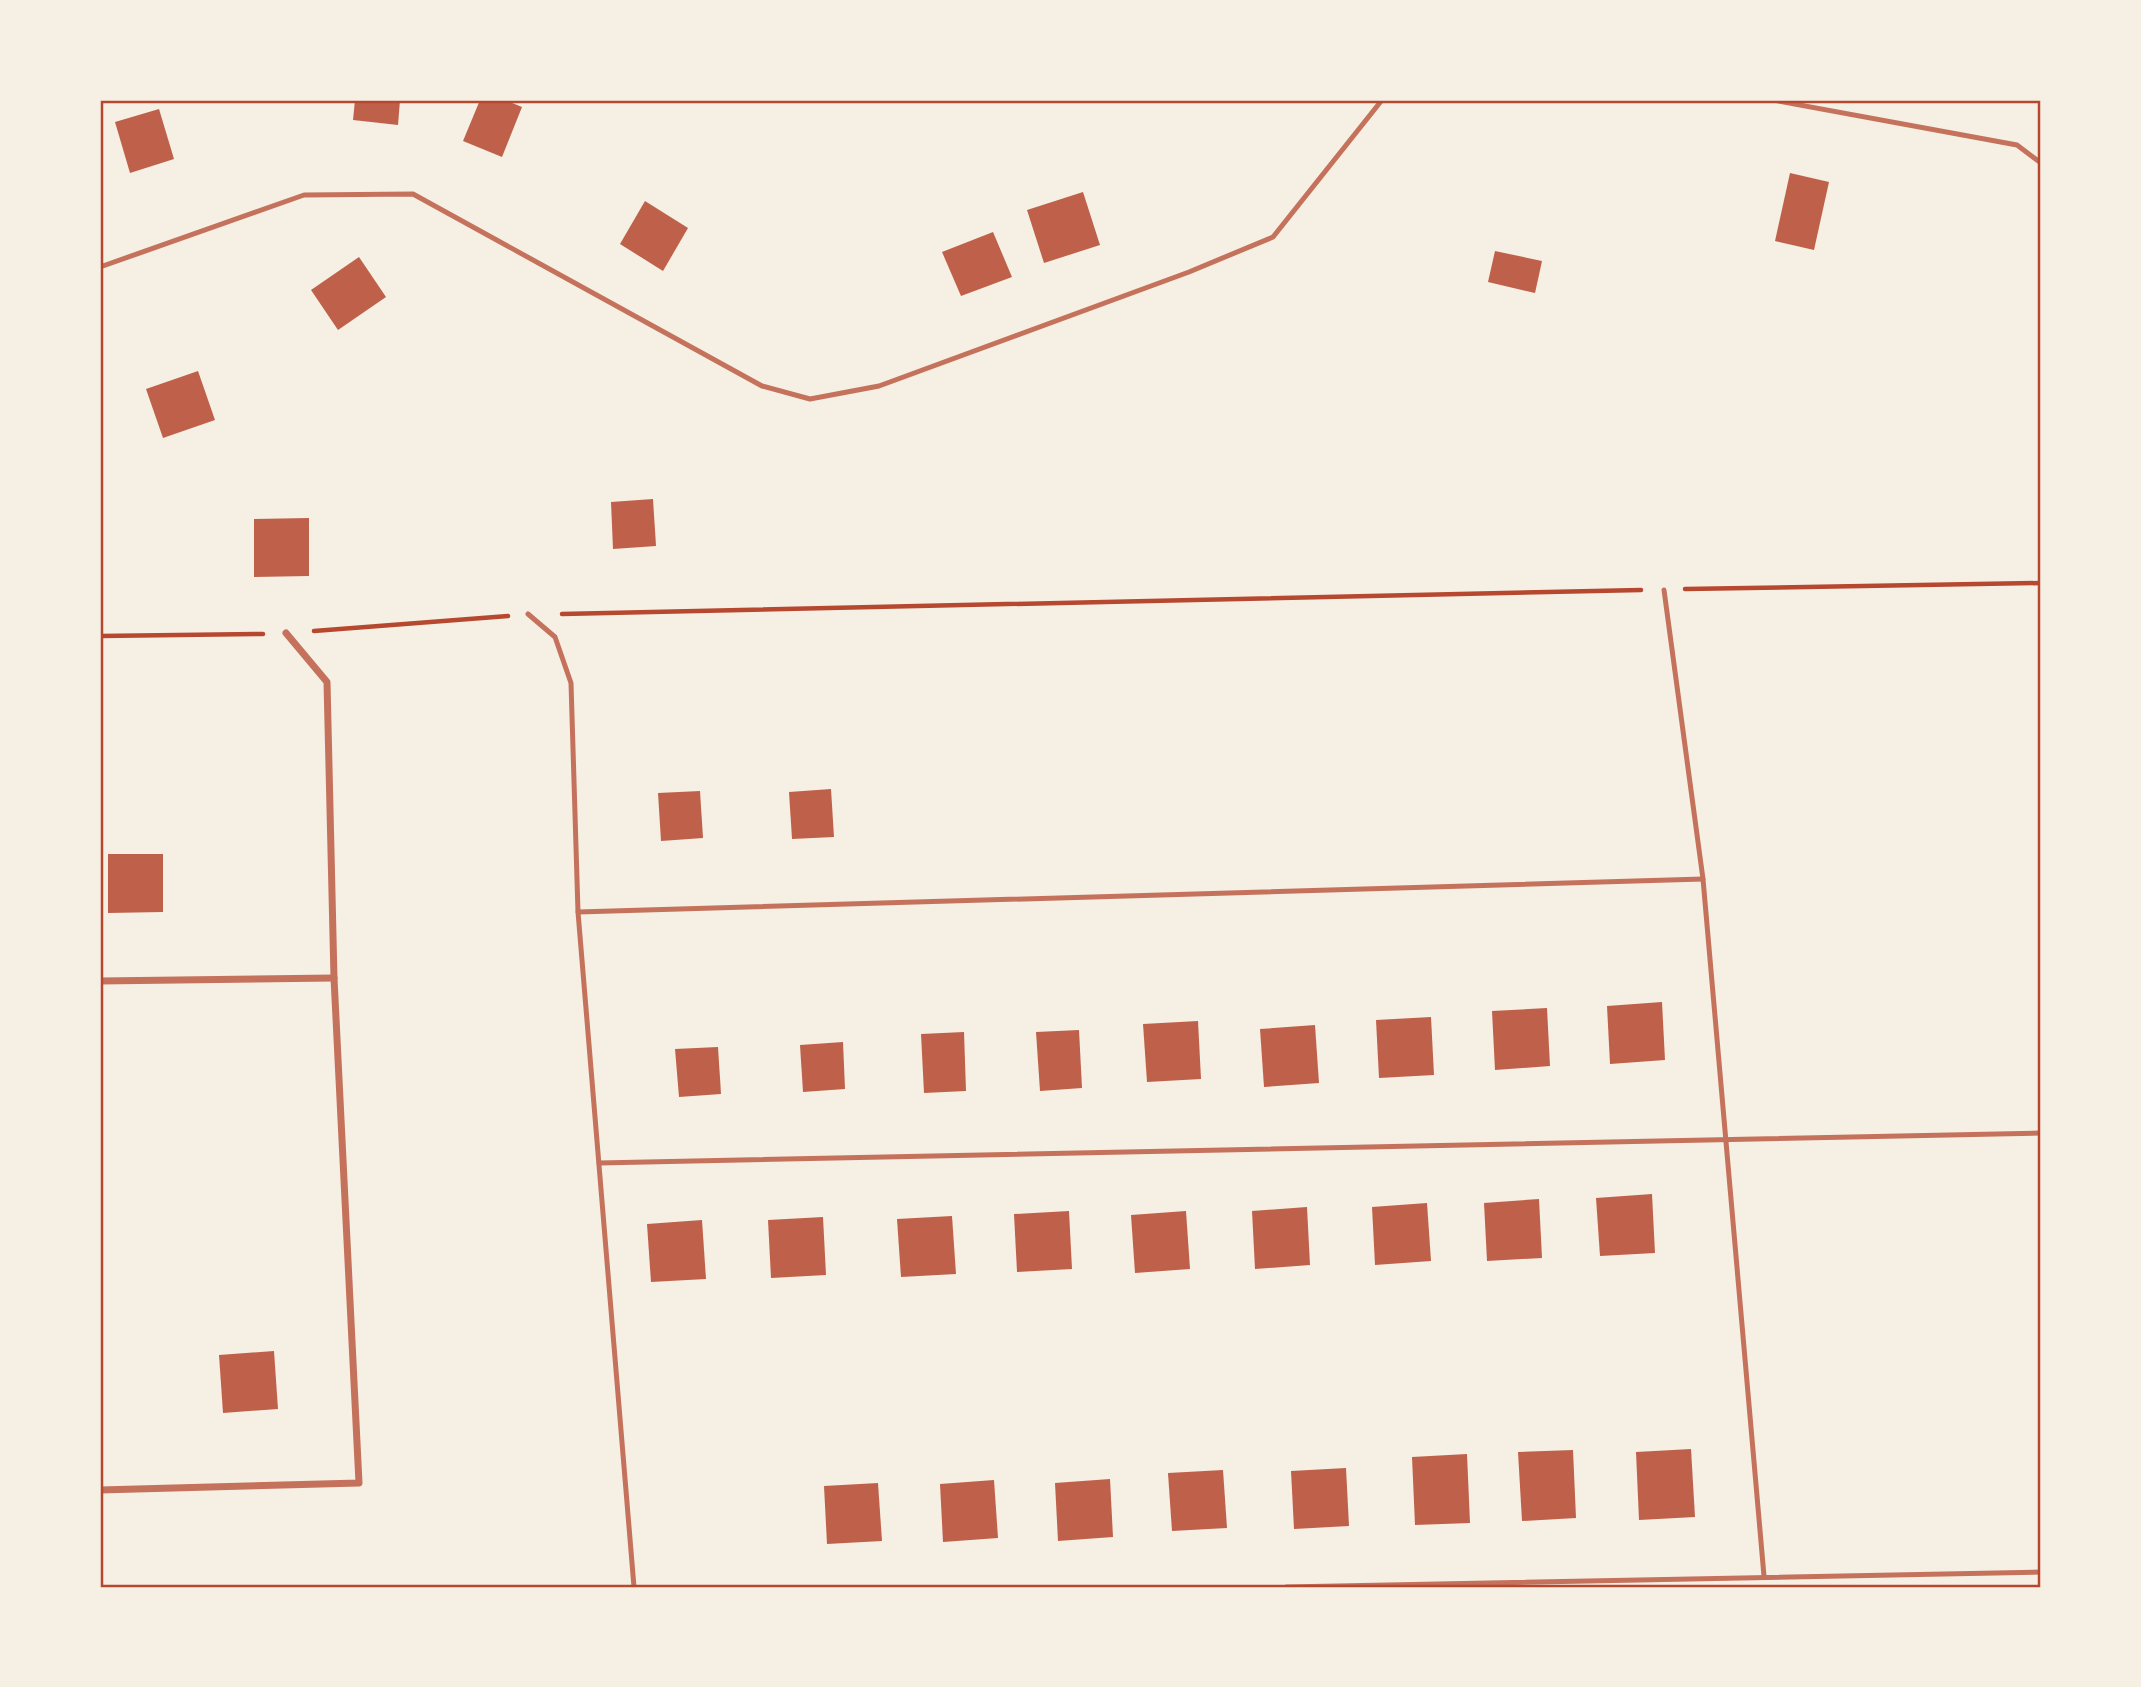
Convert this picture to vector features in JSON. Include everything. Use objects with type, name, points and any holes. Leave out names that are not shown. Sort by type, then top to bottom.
[{"type":"street","points":[[100,1490],[359,1483],[334,978],[327,682],[286,633]]},
{"type":"street","points":[[100,981],[334,978]]},
{"type":"lane","points":[[100,267],[304,195],[413,194],[762,386],[810,399],[879,386],[1189,272],[1273,237],[1382,100]]},
{"type":"lane","points":[[1773,100],[2017,145],[2041,163]]},
{"type":"lane","points":[[1664,590],[1703,879],[1764,1576]]},
{"type":"lane","points":[[528,614],[555,637],[571,683],[578,912],[634,1587]]},
{"type":"lane","points":[[578,912],[1703,879]]},
{"type":"lane","points":[[599,1163],[2041,1133]]},
{"type":"lane","points":[[1286,1587],[2041,1572]]},
{"type":"path","points":[[100,636],[286,633],[528,614],[2041,583]]},
{"type":"building","points":[[355,100],[400,100],[398,125],[353,120]]},
{"type":"building","points":[[480,100],[505,100],[522,107],[502,157],[463,141]]},
{"type":"building","points":[[159,109],[174,159],[130,173],[115,122]]},
{"type":"building","points":[[1790,173],[1829,182],[1814,250],[1775,241]]},
{"type":"building","points":[[1083,192],[1100,245],[1044,263],[1027,210]]},
{"type":"building","points":[[645,201],[688,228],[663,271],[620,244]]},
{"type":"building","points":[[993,232],[1012,277],[961,296],[942,252]]},
{"type":"building","points":[[1495,251],[1542,261],[1535,293],[1488,282]]},
{"type":"building","points":[[359,257],[386,297],[338,330],[311,290]]},
{"type":"building","points":[[198,371],[215,420],[163,438],[146,389]]},
{"type":"building","points":[[653,499],[656,546],[613,549],[611,502]]},
{"type":"building","points":[[309,518],[309,576],[254,577],[254,519]]},
{"type":"building","points":[[831,789],[834,837],[792,839],[789,792]]},
{"type":"building","points":[[700,791],[703,838],[661,841],[658,793]]},
{"type":"building","points":[[108,854],[163,854],[163,912],[108,913]]},
{"type":"building","points":[[1662,1002],[1665,1060],[1610,1064],[1607,1006]]},
{"type":"building","points":[[1547,1008],[1550,1066],[1495,1070],[1492,1011]]},
{"type":"building","points":[[1431,1017],[1434,1075],[1379,1078],[1376,1020]]},
{"type":"building","points":[[1198,1021],[1201,1079],[1147,1082],[1143,1024]]},
{"type":"building","points":[[1315,1025],[1319,1083],[1264,1087],[1260,1029]]},
{"type":"building","points":[[1079,1030],[1082,1088],[1040,1091],[1036,1032]]},
{"type":"building","points":[[964,1032],[966,1091],[924,1093],[921,1034]]},
{"type":"building","points":[[843,1042],[845,1089],[803,1092],[800,1045]]},
{"type":"building","points":[[718,1047],[721,1094],[679,1097],[675,1049]]},
{"type":"building","points":[[1652,1194],[1655,1253],[1600,1256],[1596,1198]]},
{"type":"building","points":[[1539,1199],[1542,1258],[1487,1261],[1484,1203]]},
{"type":"building","points":[[1427,1203],[1431,1261],[1375,1265],[1372,1207]]},
{"type":"building","points":[[1307,1207],[1310,1265],[1255,1269],[1252,1211]]},
{"type":"building","points":[[1069,1211],[1072,1269],[1017,1272],[1014,1214]]},
{"type":"building","points":[[1186,1211],[1190,1269],[1135,1273],[1131,1215]]},
{"type":"building","points":[[952,1216],[956,1274],[901,1277],[897,1219]]},
{"type":"building","points":[[823,1217],[826,1275],[771,1278],[768,1220]]},
{"type":"building","points":[[702,1220],[706,1279],[651,1282],[647,1224]]},
{"type":"building","points":[[274,1351],[278,1409],[223,1413],[219,1355]]},
{"type":"building","points":[[1691,1449],[1695,1517],[1639,1520],[1636,1452]]},
{"type":"building","points":[[1573,1450],[1576,1518],[1522,1521],[1518,1452]]},
{"type":"building","points":[[1467,1454],[1470,1523],[1415,1525],[1412,1457]]},
{"type":"building","points":[[1346,1468],[1349,1526],[1294,1529],[1291,1471]]},
{"type":"building","points":[[1223,1470],[1227,1528],[1172,1531],[1168,1473]]},
{"type":"building","points":[[1110,1479],[1113,1537],[1058,1541],[1055,1483]]},
{"type":"building","points":[[994,1480],[998,1538],[943,1542],[940,1484]]},
{"type":"building","points":[[878,1483],[882,1541],[827,1544],[824,1486]]}]
